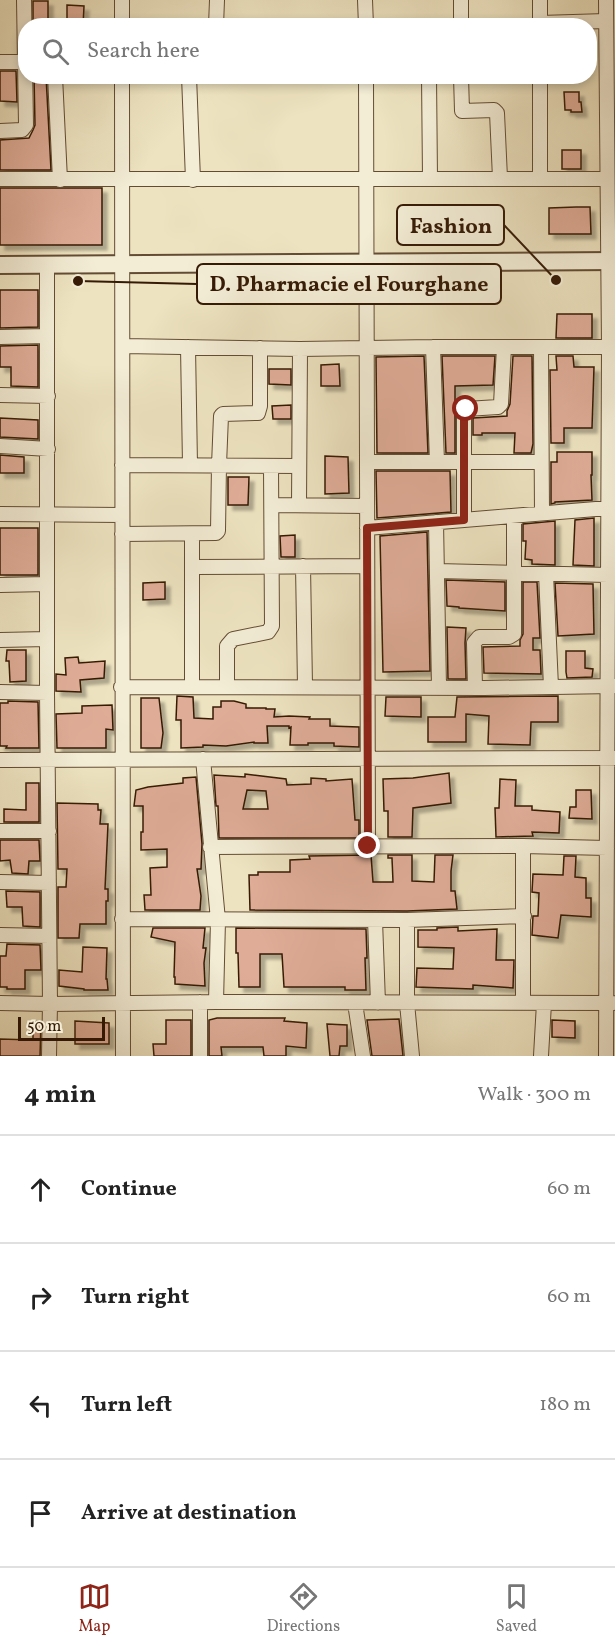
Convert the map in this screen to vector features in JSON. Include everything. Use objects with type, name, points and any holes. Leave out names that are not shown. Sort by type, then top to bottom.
[{"type":"street","points":[[24,0],[24,18]]},
{"type":"street","points":[[122,0],[122,18]]},
{"type":"street","points":[[216,18],[217,0]]},
{"type":"street","points":[[365,0],[366,18]]},
{"type":"street","points":[[461,0],[461,18]]},
{"type":"street","points":[[540,0],[540,18]]},
{"type":"street","points":[[571,18],[608,11],[606,179],[611,261],[612,346],[611,463],[608,508],[611,533],[608,575],[611,758],[607,848],[611,922],[611,1003],[606,1056]]},
{"type":"street","points":[[0,62],[18,62]]},
{"type":"street","points":[[0,131],[22,130],[26,125],[25,84]]},
{"type":"street","points":[[55,84],[60,180]]},
{"type":"street","points":[[122,84],[123,1056]]},
{"type":"street","points":[[189,84],[193,180]]},
{"type":"street","points":[[366,84],[368,846]]},
{"type":"street","points":[[429,84],[430,178]]},
{"type":"street","points":[[462,84],[462,111],[494,110],[497,113],[500,178]]},
{"type":"street","points":[[540,84],[540,178]]},
{"type":"street","points":[[0,179],[606,179]]},
{"type":"street","points":[[0,264],[611,261]]},
{"type":"street","points":[[47,264],[49,1056]]},
{"type":"street","points":[[0,336],[47,336]]},
{"type":"street","points":[[123,346],[300,349],[612,346]]},
{"type":"street","points":[[464,520],[464,411],[501,404],[504,346]]},
{"type":"street","points":[[188,347],[190,465]]},
{"type":"street","points":[[433,347],[437,462]]},
{"type":"street","points":[[541,347],[542,513]]},
{"type":"street","points":[[122,534],[192,534],[218,531],[222,415],[259,411],[261,406],[260,348]]},
{"type":"street","points":[[299,505],[300,349]]},
{"type":"street","points":[[0,395],[48,396]]},
{"type":"street","points":[[0,446],[48,449]]},
{"type":"street","points":[[367,462],[541,462]]},
{"type":"street","points":[[122,465],[299,466]]},
{"type":"street","points":[[227,686],[227,646],[229,642],[271,630],[271,466]]},
{"type":"street","points":[[272,505],[367,506]]},
{"type":"street","points":[[367,528],[608,508]]},
{"type":"street","points":[[0,514],[122,514]]},
{"type":"street","points":[[475,688],[474,643],[476,639],[478,637],[509,638],[514,634],[514,516]]},
{"type":"street","points":[[436,522],[440,687]]},
{"type":"street","points":[[192,534],[192,686]]},
{"type":"street","points":[[303,566],[304,686]]},
{"type":"street","points":[[193,567],[367,566]]},
{"type":"street","points":[[437,571],[608,575]]},
{"type":"street","points":[[546,574],[551,687]]},
{"type":"street","points":[[0,585],[47,584]]},
{"type":"street","points":[[0,640],[47,639]]},
{"type":"street","points":[[121,687],[611,686]]},
{"type":"street","points":[[0,692],[47,693]]},
{"type":"street","points":[[0,760],[611,758]]},
{"type":"street","points":[[203,759],[218,920],[216,1002]]},
{"type":"street","points":[[0,831],[49,831]]},
{"type":"street","points":[[523,846],[523,1003]]},
{"type":"street","points":[[210,847],[607,848]]},
{"type":"street","points":[[0,882],[49,883]]},
{"type":"street","points":[[122,919],[407,920],[524,916]]},
{"type":"street","points":[[375,920],[378,1003]]},
{"type":"street","points":[[407,920],[407,1003],[412,1056]]},
{"type":"street","points":[[0,935],[49,936]]},
{"type":"street","points":[[200,1002],[200,1056]]},
{"type":"street","points":[[0,1003],[611,1003]]},
{"type":"street","points":[[355,1003],[363,1056]]},
{"type":"street","points":[[541,1056],[544,1003]]},
{"type":"building","points":[[33,1],[48,1],[48,18],[33,18]]},
{"type":"building","points":[[67,5],[84,6],[83,18],[67,18]]},
{"type":"building","points":[[0,71],[16,71],[17,102],[0,101]]},
{"type":"building","points":[[34,84],[46,84],[51,170],[0,170],[0,140],[29,138],[35,125]]},
{"type":"building","points":[[564,92],[579,92],[582,112],[565,110]]},
{"type":"building","points":[[562,150],[581,150],[581,169],[562,169]]},
{"type":"building","points":[[0,188],[102,188],[102,245],[0,245]]},
{"type":"building","points":[[590,207],[591,234],[549,234],[549,208]]},
{"type":"building","points":[[0,290],[38,290],[38,327],[0,328]]},
{"type":"building","points":[[557,314],[592,314],[592,338],[556,338]]},
{"type":"building","points":[[38,345],[38,387],[11,386],[11,367],[0,367],[0,346]]},
{"type":"building","points":[[424,356],[428,453],[377,453],[376,357]]},
{"type":"building","points":[[442,356],[495,356],[493,385],[455,386],[455,453],[446,453]]},
{"type":"building","points":[[513,356],[532,356],[533,444],[531,453],[514,453],[515,433],[473,435],[473,418],[507,416]]},
{"type":"building","points":[[556,356],[573,356],[574,367],[594,367],[592,428],[564,428],[564,443],[551,443],[550,370],[557,370]]},
{"type":"building","points":[[339,364],[340,386],[321,386],[321,365]]},
{"type":"building","points":[[269,369],[291,369],[291,385],[269,384]]},
{"type":"building","points":[[291,405],[291,419],[273,419],[272,406]]},
{"type":"building","points":[[0,418],[38,420],[38,439],[0,437]]},
{"type":"building","points":[[557,452],[592,452],[592,500],[551,504],[551,462],[557,462]]},
{"type":"building","points":[[0,455],[24,457],[24,473],[0,473]]},
{"type":"building","points":[[325,456],[348,457],[349,493],[325,494]]},
{"type":"building","points":[[376,471],[450,471],[451,512],[377,518]]},
{"type":"building","points":[[228,477],[249,477],[248,505],[228,505]]},
{"type":"building","points":[[594,518],[594,566],[573,565],[575,520]]},
{"type":"building","points":[[555,521],[555,565],[532,564],[532,560],[525,559],[526,541],[523,541],[523,524]]},
{"type":"building","points":[[0,528],[38,528],[38,575],[0,575]]},
{"type":"building","points":[[427,532],[430,671],[383,672],[380,536]]},
{"type":"building","points":[[295,535],[295,557],[281,557],[280,536]]},
{"type":"building","points":[[446,580],[505,582],[505,611],[447,606]]},
{"type":"building","points":[[165,582],[165,599],[143,600],[143,583]]},
{"type":"building","points":[[523,582],[537,582],[540,638],[533,638],[533,650],[540,650],[541,674],[484,673],[483,647],[520,646],[523,634]]},
{"type":"building","points":[[555,583],[593,584],[594,634],[558,636]]},
{"type":"building","points":[[447,627],[466,628],[466,679],[448,679]]},
{"type":"building","points":[[7,650],[26,650],[26,681],[10,682],[9,661],[6,661]]},
{"type":"building","points":[[566,651],[585,651],[585,668],[593,669],[592,677],[567,678]]},
{"type":"building","points":[[78,657],[79,663],[105,661],[104,678],[80,680],[81,692],[56,691],[56,674],[66,675],[65,658]]},
{"type":"building","points":[[177,696],[193,697],[194,718],[213,719],[213,707],[221,707],[221,701],[234,701],[246,704],[246,708],[275,709],[274,717],[330,719],[330,726],[359,727],[359,747],[334,746],[334,743],[290,745],[291,727],[267,726],[268,743],[254,742],[181,748],[181,720],[176,720]]},
{"type":"building","points":[[558,696],[558,722],[531,722],[530,745],[488,744],[489,716],[466,714],[466,742],[428,742],[428,717],[455,717],[457,697]]},
{"type":"building","points":[[386,697],[421,697],[421,717],[385,716]]},
{"type":"building","points":[[141,698],[159,698],[163,733],[161,748],[141,748]]},
{"type":"building","points":[[8,701],[38,702],[39,748],[0,746],[0,703],[8,703]]},
{"type":"building","points":[[112,705],[113,730],[106,729],[106,748],[57,748],[56,714],[82,713],[82,706]]},
{"type":"building","points":[[449,773],[451,803],[413,808],[412,837],[388,837],[388,811],[384,811],[383,779]]},
{"type":"building","points":[[245,774],[286,779],[287,785],[311,784],[311,778],[326,779],[326,781],[352,779],[355,820],[359,820],[359,838],[219,838],[214,775],[245,777]],"holes":[[[247,790],[266,791],[268,809],[243,809]]]},
{"type":"building","points":[[196,777],[202,844],[201,869],[197,869],[201,896],[200,910],[145,910],[144,895],[151,895],[150,868],[167,867],[167,849],[141,850],[143,806],[134,806],[136,790],[183,783],[183,778]]},
{"type":"building","points":[[500,779],[516,780],[515,806],[532,806],[532,810],[560,812],[559,833],[532,832],[533,836],[496,837],[495,808],[499,808]]},
{"type":"building","points":[[26,783],[39,783],[39,822],[4,822],[4,809],[26,810]]},
{"type":"building","points":[[576,790],[591,790],[592,819],[569,818],[570,807],[576,807]]},
{"type":"building","points":[[57,803],[98,804],[98,810],[101,810],[100,824],[108,824],[106,924],[80,924],[79,938],[58,938],[58,887],[66,887],[67,869],[58,869]]},
{"type":"building","points":[[0,840],[39,840],[40,861],[29,861],[28,874],[12,873],[10,860],[0,861]]},
{"type":"building","points":[[371,855],[373,882],[393,882],[392,858],[388,858],[388,855],[412,855],[412,881],[434,882],[435,855],[453,855],[451,891],[455,891],[457,909],[250,910],[249,875],[258,875],[258,872],[290,872],[290,860],[310,859],[309,856]]},
{"type":"building","points":[[564,856],[576,856],[575,877],[586,878],[586,898],[591,898],[591,917],[561,915],[558,938],[532,935],[533,916],[538,916],[539,893],[532,892],[533,874],[563,875]]},
{"type":"building","points":[[6,891],[40,892],[40,927],[23,926],[22,907],[7,907]]},
{"type":"building","points":[[458,927],[458,931],[497,929],[496,960],[514,960],[513,988],[473,985],[473,989],[416,987],[417,968],[453,969],[454,948],[418,947],[418,930]]},
{"type":"building","points":[[153,928],[205,928],[203,948],[206,948],[205,986],[175,984],[175,942],[151,937]]},
{"type":"building","points":[[236,928],[366,929],[366,990],[345,990],[345,987],[284,987],[282,954],[260,954],[260,987],[239,987]]},
{"type":"building","points":[[7,944],[40,945],[41,970],[25,970],[25,989],[0,987],[0,956],[6,956]]},
{"type":"building","points":[[83,947],[107,948],[108,990],[84,990],[59,986],[59,970],[82,972]]},
{"type":"building","points":[[285,1018],[284,1021],[307,1023],[306,1048],[286,1046],[286,1056],[264,1056],[263,1047],[221,1047],[222,1056],[209,1056],[209,1020]]},
{"type":"building","points":[[399,1019],[403,1056],[372,1056],[367,1020]]},
{"type":"building","points":[[166,1020],[191,1020],[191,1056],[154,1056],[153,1044],[166,1044]]},
{"type":"building","points":[[552,1020],[575,1021],[575,1038],[552,1037]]},
{"type":"building","points":[[41,1021],[40,1056],[0,1056],[0,1039],[33,1040],[33,1022]]},
{"type":"building","points":[[75,1021],[109,1023],[109,1044],[75,1044]]},
{"type":"building","points":[[327,1024],[347,1025],[347,1046],[340,1046],[339,1056],[330,1056]]},
{"type":"place","name":"Fashion","points":[[556,280]]},
{"type":"place","name":"D. Pharmacie el Fourghane","points":[[78,281]]},
{"type":"route","points":[[368,846],[367,528],[464,520],[463,462],[464,411],[466,409]]}]
